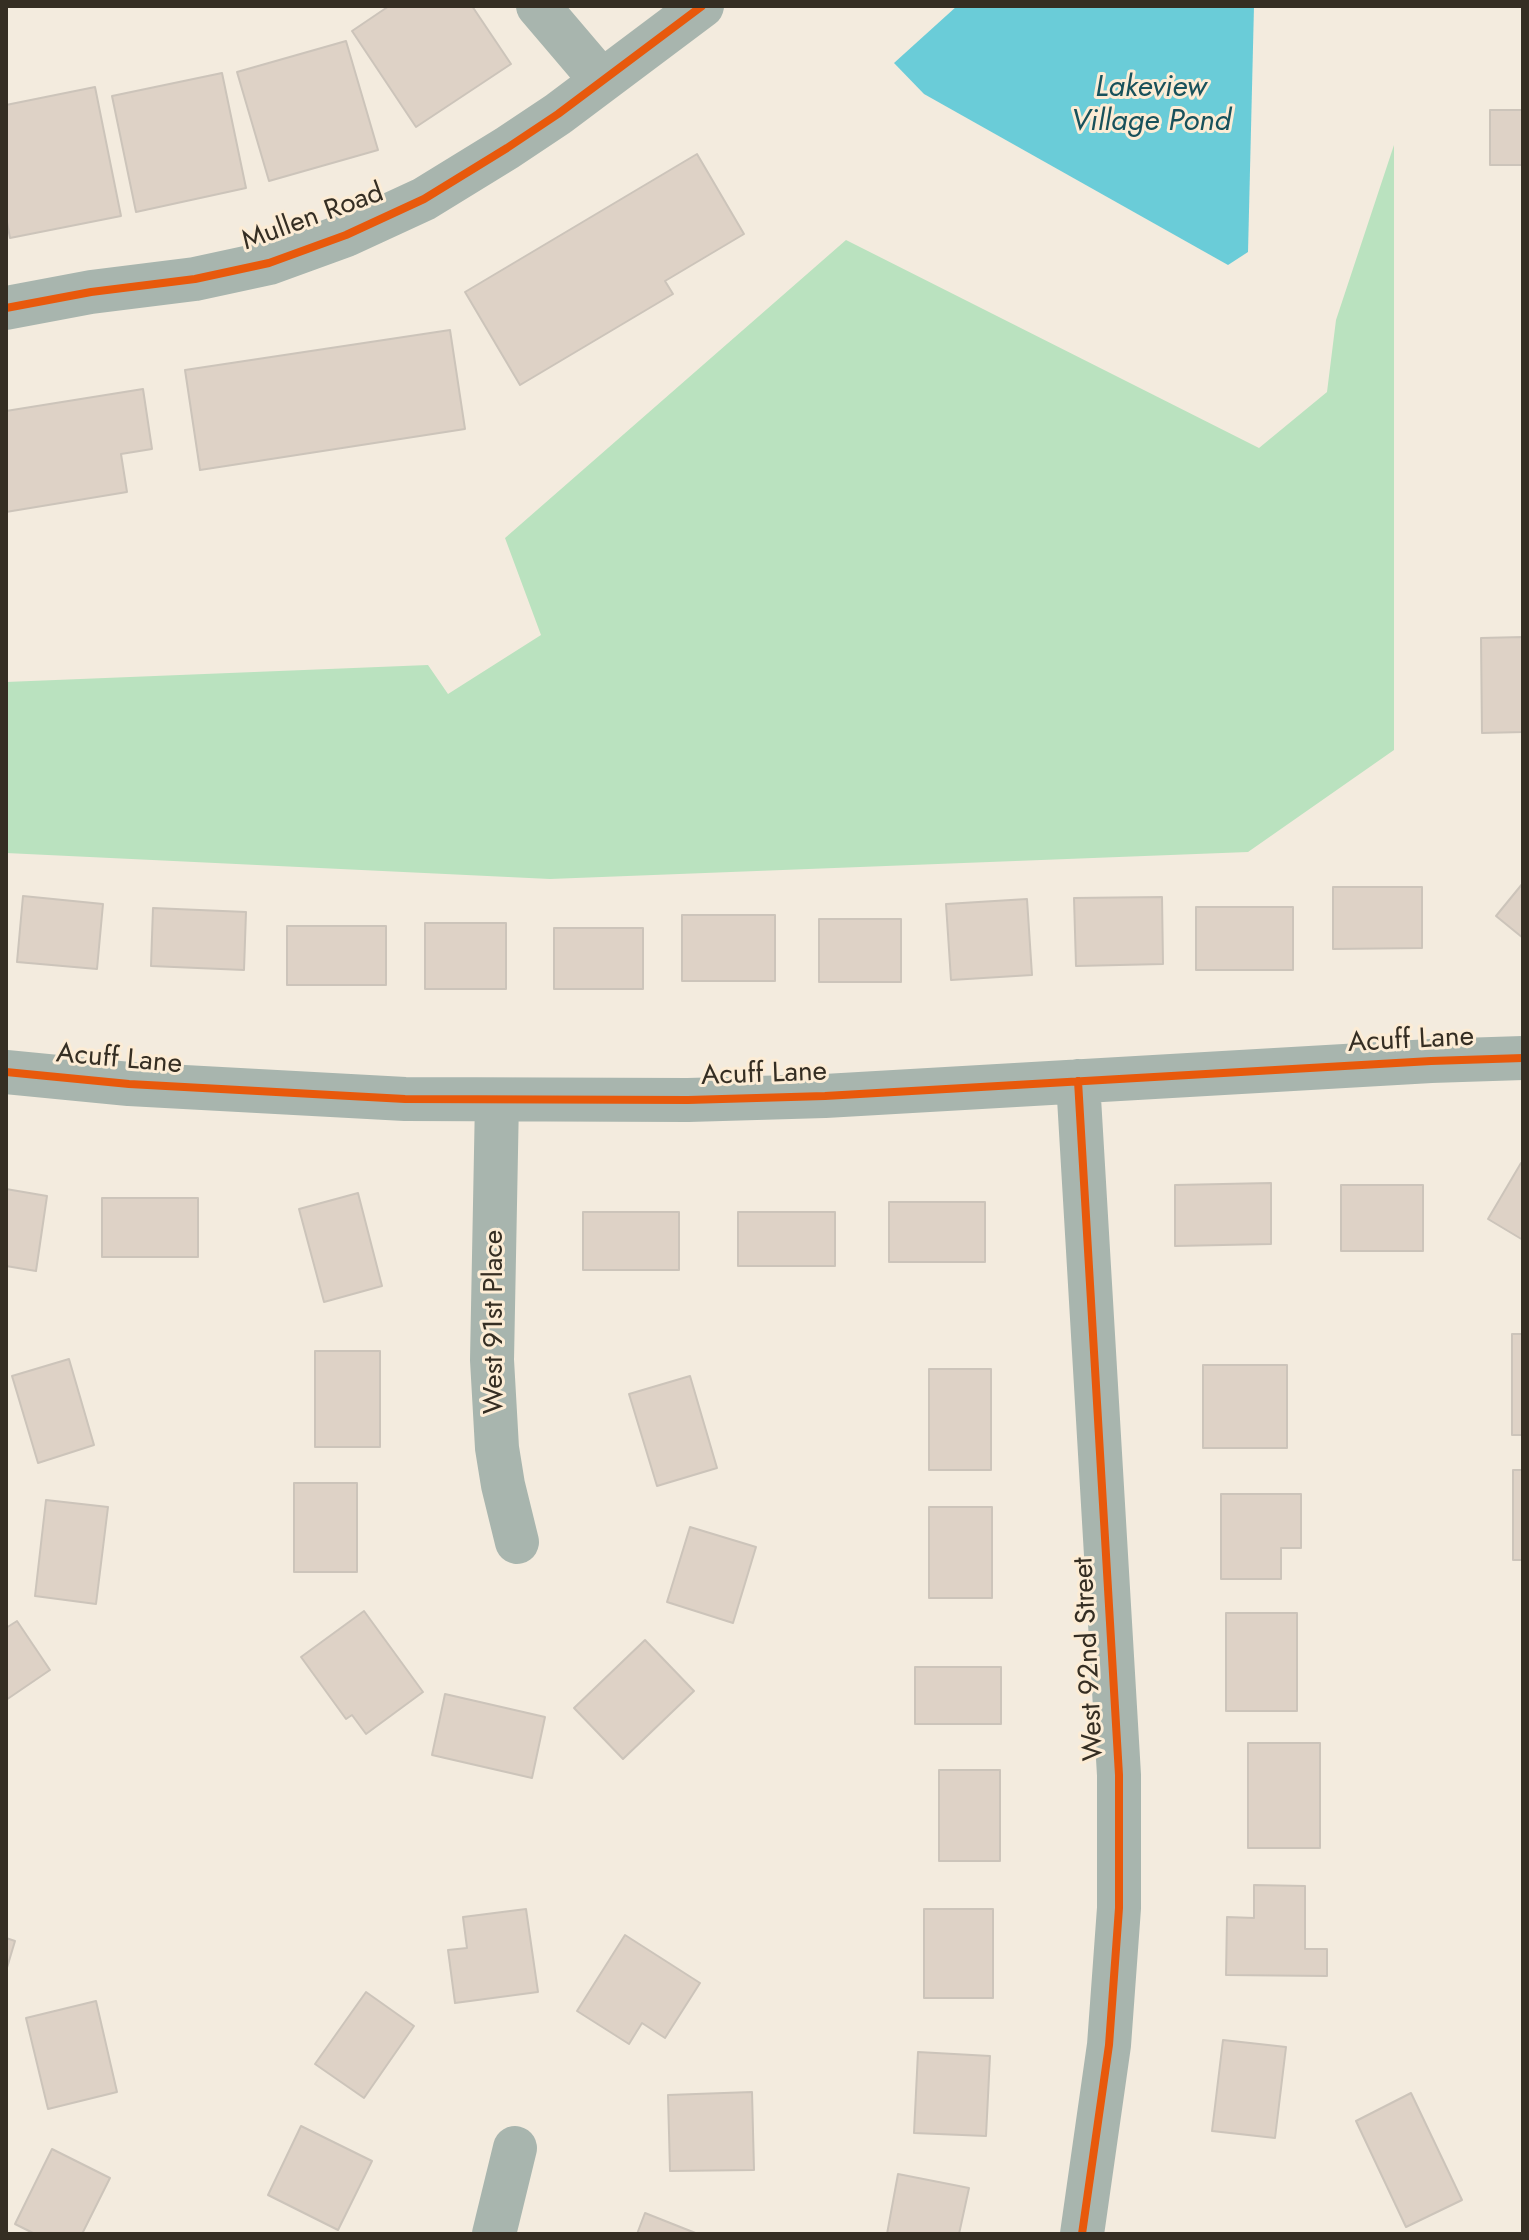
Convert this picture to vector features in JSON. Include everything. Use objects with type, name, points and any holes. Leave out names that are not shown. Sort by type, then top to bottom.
[{"type":"street","points":[[538,6],[601,80],[649,48],[702,6]]},
{"type":"street","name":"Mullen Road","points":[[6,308],[91,292],[195,279],[269,263],[346,235],[448,185],[558,114],[601,80]]},
{"type":"street","name":"Acuff Lane","points":[[6,1072],[129,1084],[405,1099],[688,1100],[825,1096],[1523,1058]]},
{"type":"street","name":"West 92nd Street","points":[[1078,1081],[1119,1775],[1119,1908],[1109,2045],[1082,2234]]},
{"type":"street","name":"West 91st Place","points":[[497,1100],[492,1360],[497,1448],[517,1542]]},
{"type":"street","points":[[494,2234],[515,2148]]},
{"type":"green space","points":[[1394,145],[1394,750],[1248,852],[550,879],[6,853],[6,682],[428,665],[448,694],[541,635],[505,538],[846,240],[1259,448],[1327,392],[1336,320]]},
{"type":"water","name":"Lakeview Village Pond","points":[[957,6],[1254,6],[1248,252],[1228,265],[924,94],[894,63]]},
{"type":"building","points":[[389,6],[472,6],[511,64],[416,127],[352,31]]},
{"type":"building","points":[[346,41],[378,150],[269,181],[237,72]]},
{"type":"building","points":[[222,73],[246,188],[136,212],[112,96]]},
{"type":"building","points":[[95,87],[121,216],[10,238],[6,217],[6,105]]},
{"type":"building","points":[[1490,110],[1523,110],[1523,165],[1490,165]]},
{"type":"building","points":[[697,154],[744,234],[665,281],[673,294],[520,385],[465,292]]},
{"type":"building","points":[[450,330],[465,429],[200,470],[185,370]]},
{"type":"building","points":[[143,389],[152,449],[121,454],[127,492],[6,512],[6,411]]},
{"type":"building","points":[[1523,637],[1523,732],[1482,733],[1481,638]]},
{"type":"building","points":[[1523,883],[1523,938],[1496,916]]},
{"type":"building","points":[[1333,887],[1422,887],[1422,948],[1333,949]]},
{"type":"building","points":[[23,896],[103,904],[97,969],[17,962]]},
{"type":"building","points":[[1162,897],[1163,964],[1076,966],[1074,898]]},
{"type":"building","points":[[1027,899],[1032,975],[951,980],[946,904]]},
{"type":"building","points":[[1196,907],[1293,907],[1293,970],[1196,970]]},
{"type":"building","points":[[153,908],[246,912],[244,970],[151,966]]},
{"type":"building","points":[[682,915],[775,915],[775,981],[682,981]]},
{"type":"building","points":[[819,919],[901,919],[901,982],[819,982]]},
{"type":"building","points":[[425,923],[506,923],[506,989],[425,989]]},
{"type":"building","points":[[287,926],[386,926],[386,985],[287,985]]},
{"type":"building","points":[[554,928],[643,928],[643,989],[554,989]]},
{"type":"building","points":[[1523,1164],[1523,1240],[1488,1219]]},
{"type":"building","points":[[1271,1183],[1271,1244],[1175,1246],[1175,1185]]},
{"type":"building","points":[[1341,1185],[1423,1185],[1423,1251],[1341,1251]]},
{"type":"building","points":[[6,1189],[47,1196],[36,1271],[6,1266]]},
{"type":"building","points":[[358,1193],[382,1286],[324,1302],[299,1209]]},
{"type":"building","points":[[102,1198],[198,1198],[198,1257],[102,1257]]},
{"type":"building","points":[[889,1202],[985,1202],[985,1262],[889,1262]]},
{"type":"building","points":[[583,1212],[679,1212],[679,1270],[583,1270]]},
{"type":"building","points":[[738,1212],[835,1212],[835,1266],[738,1266]]},
{"type":"building","points":[[1512,1334],[1523,1334],[1523,1435],[1512,1435]]},
{"type":"building","points":[[315,1351],[380,1351],[380,1447],[315,1447]]},
{"type":"building","points":[[69,1359],[94,1445],[38,1463],[12,1376]]},
{"type":"building","points":[[1203,1365],[1287,1365],[1287,1448],[1203,1448]]},
{"type":"building","points":[[929,1369],[991,1369],[991,1470],[929,1470]]},
{"type":"building","points":[[690,1376],[717,1468],[657,1486],[629,1394]]},
{"type":"building","points":[[1513,1470],[1523,1470],[1523,1560],[1513,1560]]},
{"type":"building","points":[[294,1483],[357,1483],[357,1572],[294,1572]]},
{"type":"building","points":[[1221,1494],[1301,1494],[1301,1548],[1281,1548],[1281,1579],[1221,1579]]},
{"type":"building","points":[[46,1500],[108,1507],[96,1604],[35,1596]]},
{"type":"building","points":[[929,1507],[992,1507],[992,1598],[929,1598]]},
{"type":"building","points":[[690,1527],[756,1547],[733,1623],[667,1602]]},
{"type":"building","points":[[364,1611],[423,1692],[366,1734],[352,1715],[346,1719],[301,1657]]},
{"type":"building","points":[[1226,1613],[1297,1613],[1297,1711],[1226,1711]]},
{"type":"building","points":[[17,1621],[50,1670],[6,1700],[6,1628]]},
{"type":"building","points":[[645,1640],[694,1691],[623,1759],[574,1708]]},
{"type":"building","points":[[915,1667],[1001,1667],[1001,1724],[915,1724]]},
{"type":"building","points":[[445,1694],[545,1717],[532,1778],[432,1755]]},
{"type":"building","points":[[1248,1743],[1320,1743],[1320,1848],[1248,1848]]},
{"type":"building","points":[[939,1770],[1000,1770],[1000,1861],[939,1861]]},
{"type":"building","points":[[1254,1885],[1305,1886],[1305,1949],[1327,1949],[1327,1976],[1226,1975],[1227,1917],[1254,1918]]},
{"type":"building","points":[[526,1909],[538,1992],[455,2003],[448,1950],[467,1948],[463,1917]]},
{"type":"building","points":[[924,1909],[993,1909],[993,1998],[924,1998]]},
{"type":"building","points":[[625,1935],[700,1983],[665,2038],[642,2023],[629,2044],[577,2011]]},
{"type":"building","points":[[6,1938],[15,1941],[6,1971]]},
{"type":"building","points":[[366,1992],[414,2026],[364,2098],[315,2064]]},
{"type":"building","points":[[96,2001],[117,2092],[48,2109],[26,2018]]},
{"type":"building","points":[[1223,2040],[1286,2047],[1275,2138],[1212,2131]]},
{"type":"building","points":[[918,2052],[990,2056],[986,2136],[914,2133]]},
{"type":"building","points":[[752,2092],[754,2170],[670,2171],[668,2095]]},
{"type":"building","points":[[1411,2093],[1462,2200],[1406,2227],[1356,2121]]},
{"type":"building","points":[[301,2126],[372,2161],[338,2230],[268,2195]]},
{"type":"building","points":[[52,2149],[110,2178],[82,2234],[35,2234],[15,2224]]},
{"type":"building","points":[[898,2174],[969,2188],[959,2234],[887,2234]]},
{"type":"building","points":[[645,2213],[698,2234],[637,2234]]},
{"type":"cycle path","points":[[6,308],[91,292],[195,279],[269,263],[346,235],[424,199],[507,148],[558,114],[702,6]]},
{"type":"cycle path","points":[[6,1072],[129,1084],[405,1099],[688,1100],[825,1096],[1523,1058]]},
{"type":"cycle path","points":[[1078,1081],[1119,1775],[1119,1908],[1109,2045],[1082,2234]]}]
